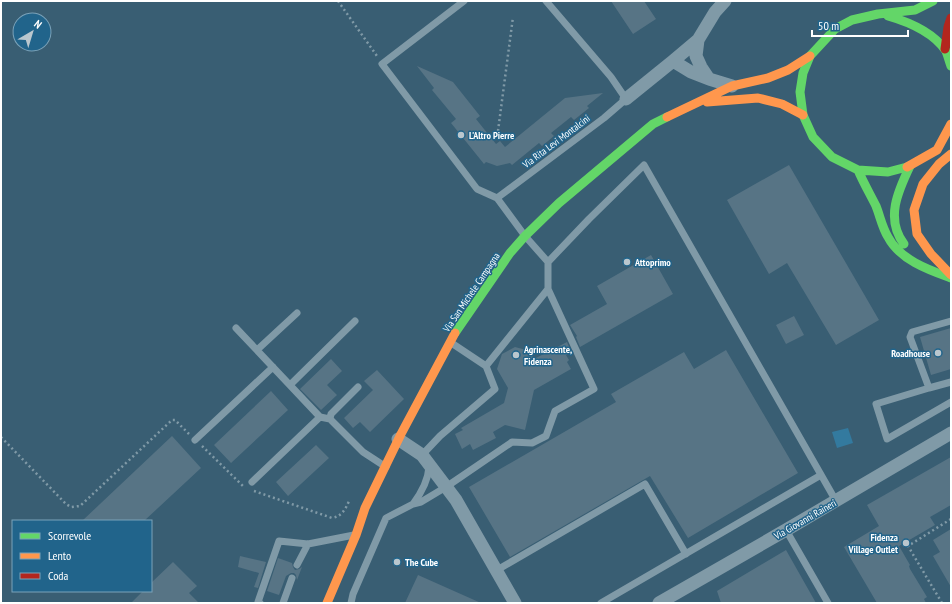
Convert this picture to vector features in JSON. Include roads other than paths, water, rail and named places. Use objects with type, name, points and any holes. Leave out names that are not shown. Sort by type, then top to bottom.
[{"type":"main road","name":"Via San Michele Campagna","points":[[327,603],[356,535],[365,508],[386,467],[398,438],[458,327],[501,266],[525,236],[559,203],[653,124],[695,102],[732,86],[768,78],[788,70],[810,56],[835,29],[852,20],[878,14],[915,10],[933,1]]},
{"type":"main road","name":"Via San Michele Campagna","points":[[878,14],[903,20],[919,27],[945,50],[951,66]]},
{"type":"main road","name":"Via San Michele Campagna","points":[[945,50],[948,27],[951,18]]},
{"type":"main road","name":"Via San Michele Campagna","points":[[810,56],[803,73],[800,92],[803,115],[813,137],[832,157],[858,170],[888,172],[910,166],[937,150]]},
{"type":"main road","name":"Via San Michele Campagna","points":[[695,102],[758,98],[782,104],[803,115]]},
{"type":"main road","points":[[937,150],[951,124]]},
{"type":"main road","points":[[937,150],[951,147]]},
{"type":"main road","points":[[951,154],[939,164],[923,184],[914,210],[917,234],[931,254],[951,277]]},
{"type":"main road","points":[[910,166],[900,187],[895,215],[896,231],[910,258]]},
{"type":"main road","points":[[858,170],[876,206],[888,240],[899,251],[910,258],[934,272],[951,277]]},
{"type":"street","points":[[626,99],[698,40],[714,12],[725,1]]},
{"type":"street","points":[[698,40],[696,56],[709,79]]},
{"type":"street","points":[[673,61],[691,72],[732,86]]},
{"type":"street","name":"Via Giovanni Raineri","points":[[659,603],[951,433]]},
{"type":"street","points":[[398,438],[426,460],[456,500],[515,603]]},
{"type":"lane","points":[[351,603],[353,594],[386,518],[413,504],[421,502],[446,487],[512,442],[532,443],[546,436],[555,411],[594,389],[548,289],[548,262],[525,236],[497,198],[476,189],[382,64],[464,1]]},
{"type":"lane","points":[[546,1],[611,77],[626,99]]},
{"type":"lane","name":"Via Rita Levi Montalcini","points":[[497,198],[604,118],[626,99]]},
{"type":"lane","points":[[548,262],[644,165],[836,501]]},
{"type":"lane","points":[[486,366],[548,289]]},
{"type":"lane","points":[[257,350],[297,313]]},
{"type":"lane","points":[[290,385],[355,321]]},
{"type":"lane","points":[[929,388],[910,336],[912,332],[951,321]]},
{"type":"lane","points":[[236,328],[320,417],[330,419],[363,452],[386,467]]},
{"type":"lane","points":[[413,504],[426,484],[429,476],[426,460],[440,436],[495,389],[486,366],[450,342]]},
{"type":"lane","points":[[195,440],[273,367]]},
{"type":"lane","points":[[951,382],[876,404],[887,439],[951,402]]},
{"type":"lane","points":[[330,419],[331,414],[358,387]]},
{"type":"lane","points":[[252,482],[320,417]]},
{"type":"lane","points":[[601,603],[821,475]]},
{"type":"lane","points":[[497,570],[645,484],[686,554]]},
{"type":"lane","points":[[786,530],[828,603]]},
{"type":"lane","points":[[260,603],[258,602],[279,541],[308,544],[356,535]]},
{"type":"lane","points":[[297,565],[308,544]]},
{"type":"lane","points":[[283,603],[292,578]]},
{"type":"place","name":"L'Altro Pierre","points":[[461,135]]},
{"type":"place","name":"Attoprimo","points":[[627,262]]},
{"type":"place","name":"Roadhouse","points":[[938,353]]},
{"type":"place","name":"Agrinascente, Fidenza","points":[[516,355]]},
{"type":"place","name":"Fidenza Village Outlet","points":[[906,543]]},
{"type":"place","name":"The Cube","points":[[397,562]]}]
